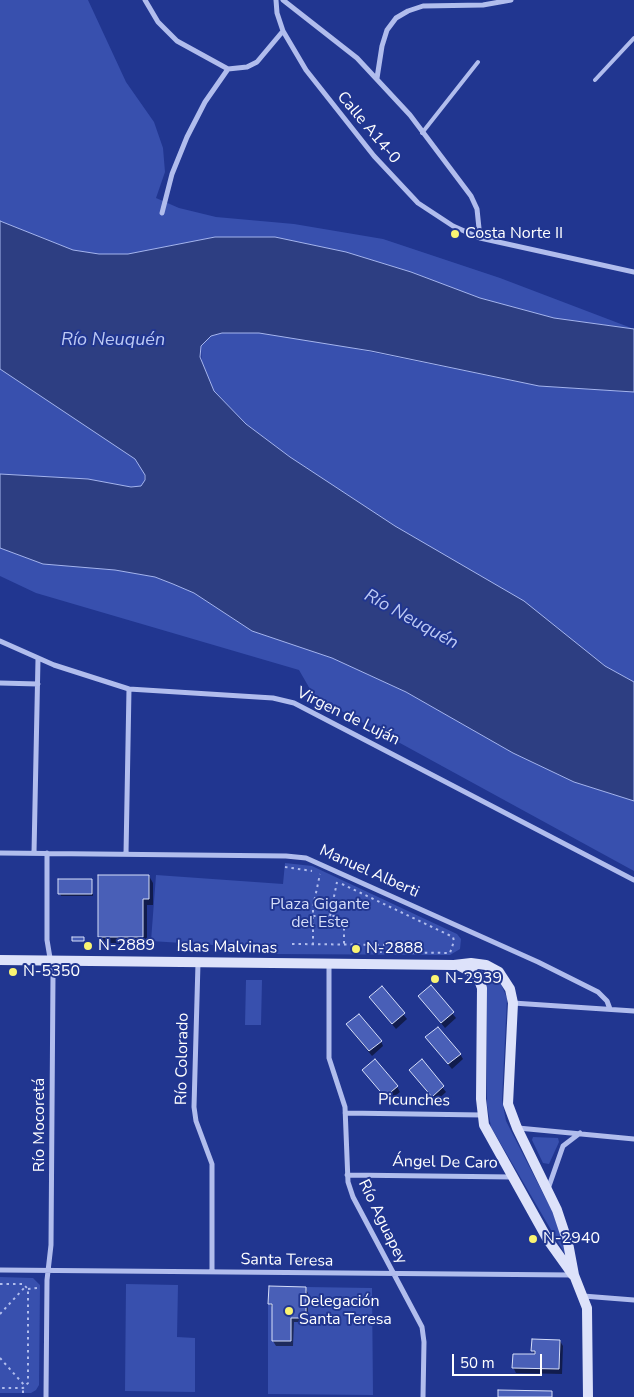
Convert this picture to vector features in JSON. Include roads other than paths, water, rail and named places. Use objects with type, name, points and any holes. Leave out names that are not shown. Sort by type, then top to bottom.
[{"type":"main road","name":"Islas Malvinas","points":[[0,960],[454,965],[479,963],[492,967],[507,983],[513,1003]]},
{"type":"main road","points":[[454,965],[472,970],[480,980],[482,988],[482,1115],[488,1133],[554,1251],[574,1275]]},
{"type":"main road","points":[[513,1003],[508,1095],[511,1114],[548,1189],[568,1243],[574,1275],[588,1314],[588,1397]]},
{"type":"street","points":[[145,0],[158,22],[177,41],[228,69],[247,67],[257,62],[283,31]]},
{"type":"street","name":"Calle A14-0","points":[[276,0],[277,13],[291,48],[319,89],[399,184],[418,203],[436,216],[480,238],[634,272]]},
{"type":"street","points":[[283,0],[357,58],[377,78],[471,196],[477,209],[480,238]]},
{"type":"street","points":[[377,78],[387,30],[396,18],[408,11],[423,6],[483,6],[511,0]]},
{"type":"street","points":[[162,213],[172,174],[186,137],[205,102],[228,69]]},
{"type":"street","name":"Virgen de Luján","points":[[0,641],[38,659],[129,690],[273,698],[304,706],[634,880]]},
{"type":"street","points":[[34,854],[38,659]]},
{"type":"street","points":[[0,683],[38,684]]},
{"type":"street","points":[[126,854],[129,690]]},
{"type":"street","name":"Manuel Alberti","points":[[0,853],[286,856],[311,860],[514,951],[586,986],[604,998],[610,1010]]},
{"type":"street","name":"Río Mocoretá","points":[[46,1397],[48,1270],[51,1245],[53,976],[47,936],[47,854]]},
{"type":"street","name":"Río Colorado","points":[[198,963],[194,1107],[196,1121],[212,1164],[212,1272]]},
{"type":"street","name":"Río Aguapey","points":[[330,964],[329,1058],[344,1100],[347,1175],[354,1197],[423,1332],[424,1397]]},
{"type":"street","points":[[513,1003],[634,1011]]},
{"type":"street","name":"Picunches","points":[[345,1113],[482,1115]]},
{"type":"street","points":[[517,1128],[634,1139]]},
{"type":"street","points":[[548,1189],[563,1146],[571,1138],[581,1133]]},
{"type":"street","name":"Ángel De Caro","points":[[347,1175],[512,1177]]},
{"type":"street","name":"Santa Teresa","points":[[0,1270],[394,1275],[574,1275]]},
{"type":"street","points":[[582,1296],[634,1300]]},
{"type":"lane","points":[[596,80],[634,38]]},
{"type":"lane","points":[[422,133],[478,62]]},
{"type":"water","name":"Río Neuquén","points":[[0,221],[73,250],[99,254],[128,254],[215,237],[275,237],[346,252],[411,272],[480,298],[554,318],[634,329],[634,392],[539,386],[371,351],[259,333],[222,333],[211,336],[201,346],[200,357],[214,391],[246,424],[290,457],[395,526],[524,601],[605,666],[634,682],[634,801],[574,782],[513,753],[406,692],[332,658],[252,631],[194,593],[173,584],[155,577],[115,570],[43,564],[0,548],[0,474],[88,479],[131,487],[141,486],[145,480],[145,475],[135,459],[0,369]]},
{"type":"place","name":"Costa Norte II","points":[[455,234]]},
{"type":"place","name":"N-2889","points":[[88,946]]},
{"type":"place","name":"N-2888","points":[[356,949]]},
{"type":"place","name":"N-5350","points":[[13,972]]},
{"type":"place","name":"N-2939","points":[[435,979]]},
{"type":"place","name":"N-2940","points":[[533,1239]]},
{"type":"place","name":"Delegación Santa Teresa","points":[[289,1311]]},
{"type":"park label","name":"Plaza Gigante del Este","points":[[320,914]]}]
